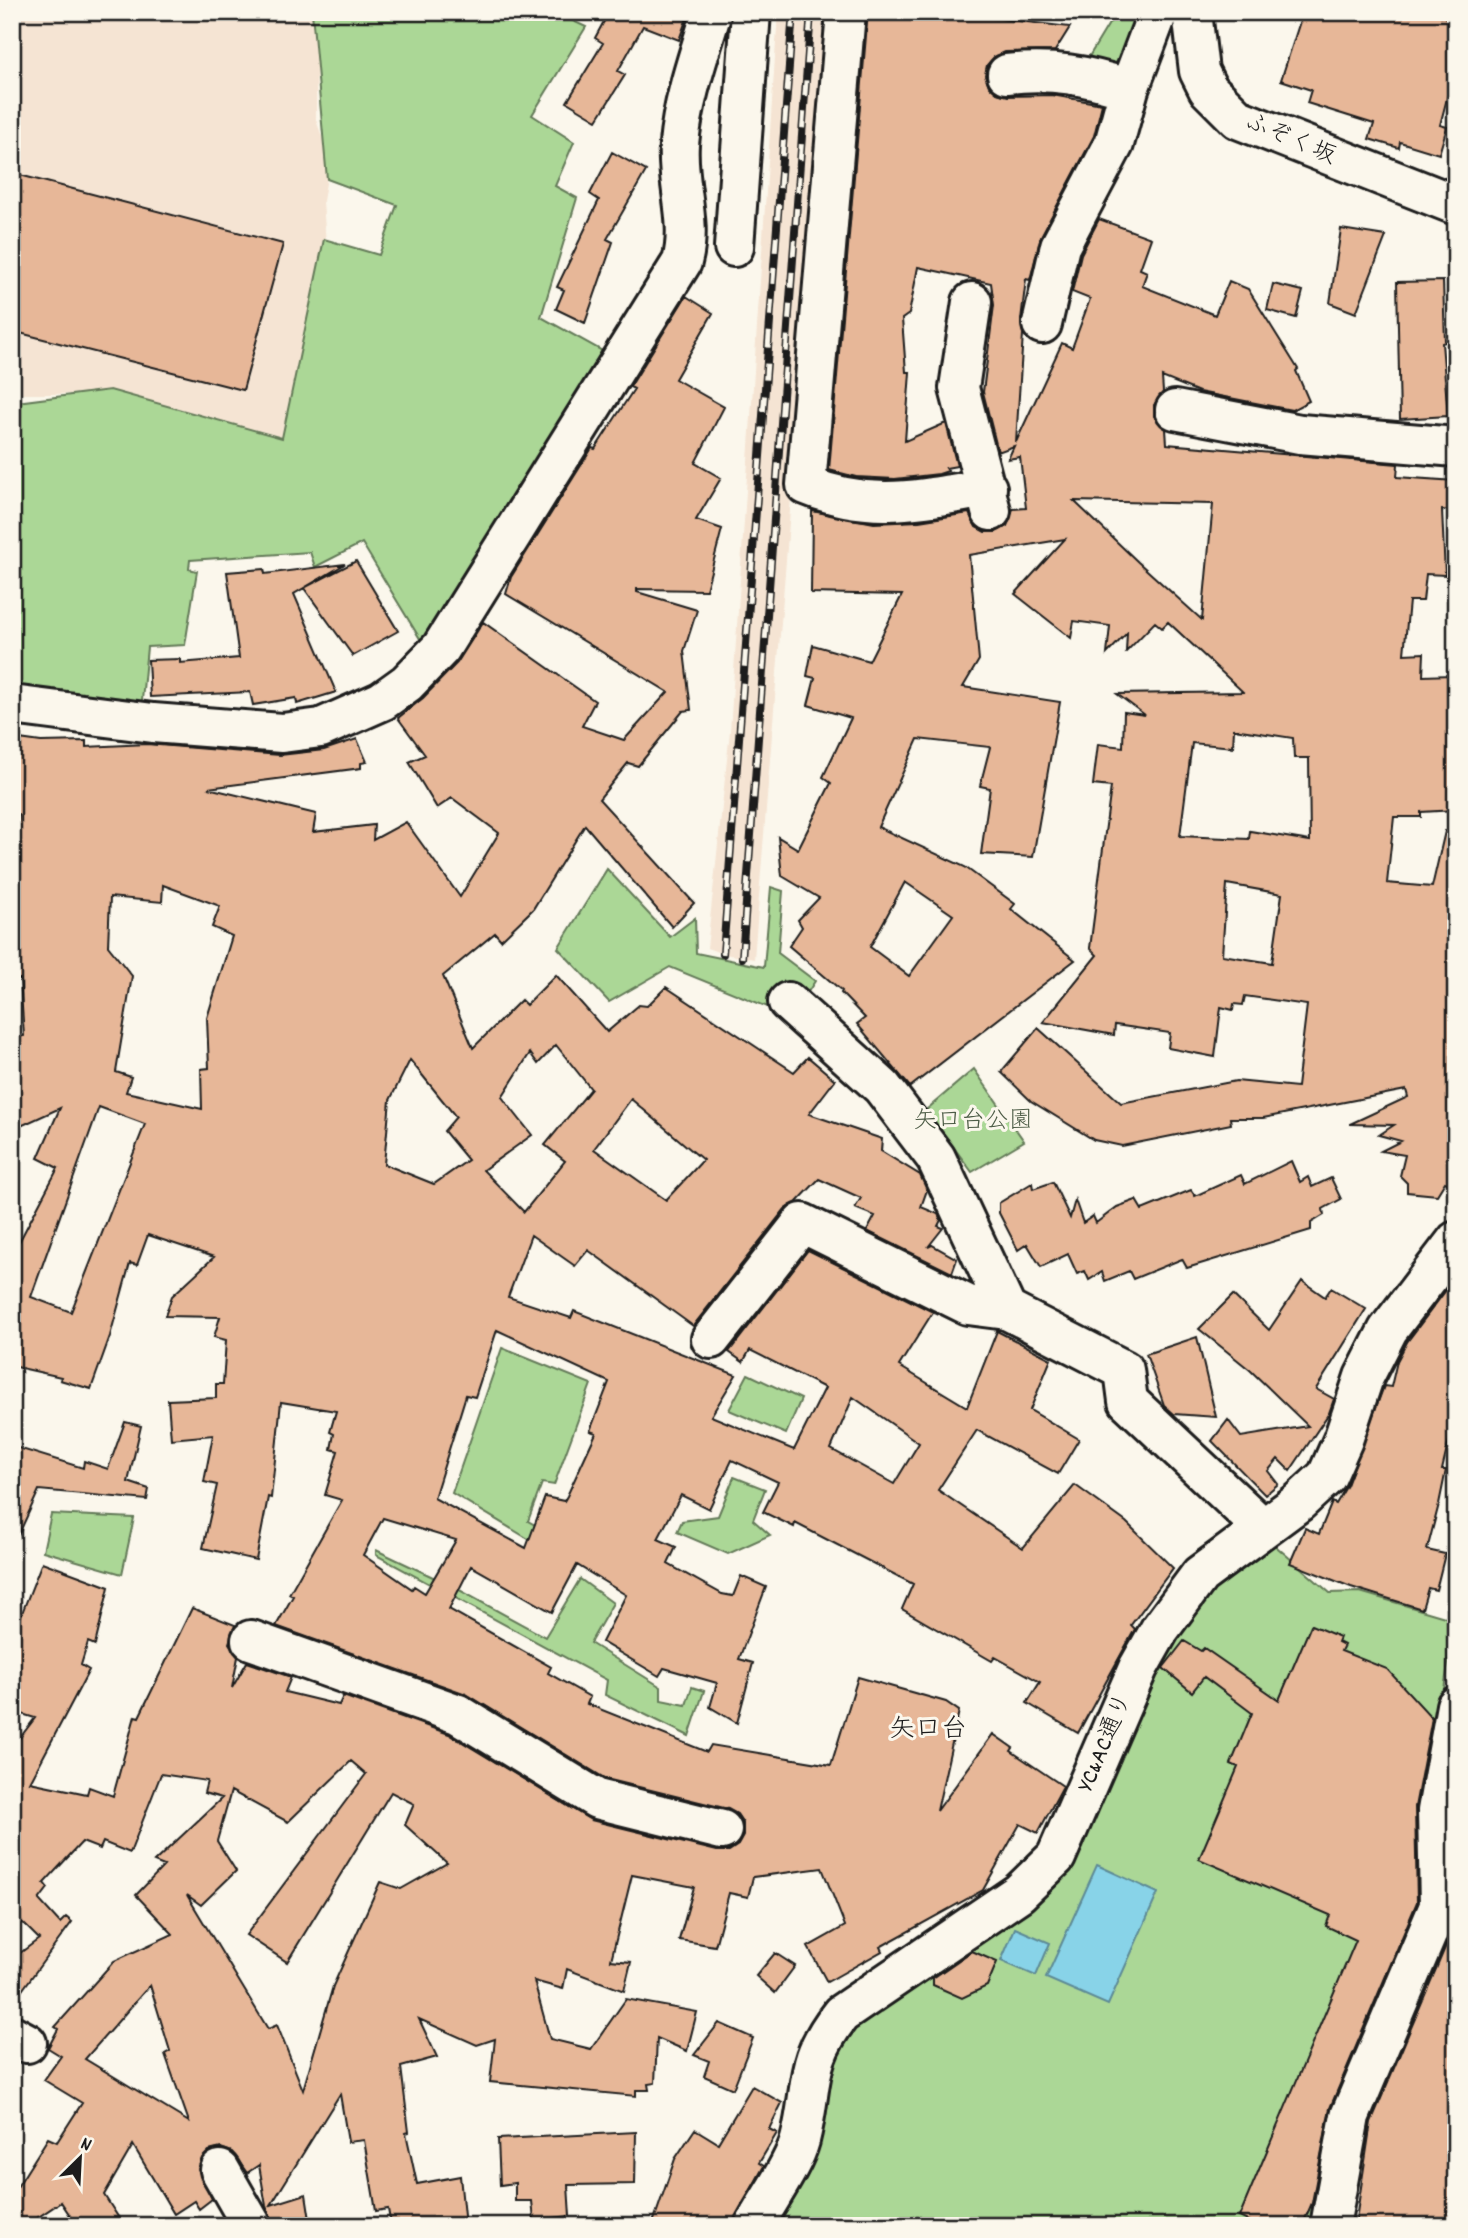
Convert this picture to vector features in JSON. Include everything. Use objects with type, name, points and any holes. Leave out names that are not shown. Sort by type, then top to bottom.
[{"type":"street","points":[[12,705],[153,723],[282,733],[321,728],[356,714],[407,683],[441,648],[682,262],[687,226],[679,145],[683,116],[712,12]]},
{"type":"street","points":[[734,247],[751,12]]},
{"type":"street","points":[[846,12],[806,485],[835,497],[895,503],[989,499],[959,388],[972,302]]},
{"type":"street","points":[[1042,324],[1060,246],[1114,144],[1129,89],[1158,12]]},
{"type":"street","name":"ふぞく坂","points":[[1192,12],[1199,71],[1208,89],[1238,118],[1456,205]]},
{"type":"street","points":[[1007,74],[1042,70],[1065,72],[1090,76],[1129,89]]},
{"type":"street","points":[[1175,410],[1300,434],[1456,447]]},
{"type":"street","points":[[788,1002],[882,1087],[936,1158],[1007,1310]]},
{"type":"street","points":[[711,1339],[802,1223],[968,1305],[1007,1310],[1124,1370],[1128,1401],[1263,1528]]},
{"type":"street","name":"YC&AC通り","points":[[754,2226],[800,2143],[811,2065],[824,2035],[841,2014],[860,1999],[1019,1893],[1056,1857],[1138,1668],[1160,1629],[1200,1575],[1327,1476],[1343,1440],[1364,1377],[1388,1330],[1456,1241]]},
{"type":"street","points":[[251,1640],[458,1714],[597,1799],[722,1830]]},
{"type":"street","points":[[1330,2226],[1350,2116],[1439,1906],[1437,1811],[1456,1706]]},
{"type":"street","points":[[220,2170],[252,2226]]},
{"type":"shaded area","points":[[12,12],[317,12],[316,120],[330,159],[323,201],[334,360],[283,448],[104,394],[12,394]]},
{"type":"shaded area","points":[[778,12],[830,12],[754,959],[723,954],[707,948],[730,731]]},
{"type":"green space","points":[[312,12],[554,12],[586,27],[532,115],[574,142],[555,186],[577,198],[541,317],[608,354],[422,642],[362,543],[315,567],[310,552],[190,560],[189,569],[197,571],[185,645],[147,647],[141,711],[12,694],[12,419],[17,402],[110,390],[282,438],[324,239],[379,255],[397,205],[327,179]]},
{"type":"green space","points":[[1116,12],[1145,12],[1126,72],[1087,60]]},
{"type":"green space","points":[[607,869],[670,937],[695,918],[696,953],[764,967],[771,887],[783,891],[778,953],[815,981],[806,995],[770,1008],[670,967],[609,1002],[558,948]]},
{"type":"green space","name":"矢口台公園","points":[[974,1069],[1024,1141],[972,1172],[926,1110]]},
{"type":"green space","points":[[502,1348],[591,1384],[554,1485],[542,1483],[528,1521],[571,1545],[565,1561],[452,1493]]},
{"type":"green space","points":[[748,1374],[801,1399],[786,1434],[729,1410]]},
{"type":"green space","points":[[734,1477],[765,1489],[753,1520],[770,1535],[728,1554],[677,1532],[682,1521],[718,1516]]},
{"type":"green space","points":[[51,1514],[134,1518],[122,1574],[43,1551]]},
{"type":"green space","points":[[1264,1536],[1330,1593],[1360,1592],[1455,1620],[1425,1809],[1428,1920],[1321,2226],[767,2226],[845,2024],[999,1916],[1052,1888],[1083,1848],[1093,1805],[1177,1621]]},
{"type":"green space","points":[[376,1550],[454,1587],[545,1637],[580,1579],[613,1603],[590,1643],[661,1687],[661,1700],[686,1705],[692,1687],[704,1691],[689,1736],[605,1695],[607,1680],[376,1555]]},
{"type":"water","points":[[1097,1865],[1158,1893],[1108,2005],[1046,1978]]},
{"type":"water","points":[[1015,1928],[1050,1943],[1036,1976],[1001,1961]]},
{"type":"building","points":[[609,12],[689,12],[679,40],[643,26],[618,71],[625,75],[597,120],[567,102],[603,43],[595,38]]},
{"type":"building","points":[[868,12],[940,12],[1070,27],[1055,51],[1005,52],[994,57],[987,65],[985,75],[989,86],[997,93],[1008,96],[1052,95],[1102,104],[1094,136],[1041,236],[1030,280],[1026,279],[1021,320],[1023,334],[1016,442],[1062,343],[1072,348],[1090,299],[1072,292],[1081,254],[1099,219],[1151,238],[1140,269],[1147,272],[1142,286],[1215,315],[1229,281],[1248,289],[1298,369],[1296,371],[1309,401],[1292,410],[1199,392],[1162,377],[1163,392],[1154,405],[1154,416],[1166,429],[1167,444],[1398,464],[1397,477],[1456,481],[1456,511],[1442,510],[1445,575],[1426,574],[1423,601],[1409,601],[1404,654],[1424,653],[1423,676],[1451,675],[1453,705],[1456,705],[1456,810],[1421,812],[1421,817],[1394,817],[1387,883],[1432,887],[1445,831],[1456,832],[1456,1159],[1452,1185],[1445,1182],[1437,1195],[1407,1192],[1407,1183],[1400,1176],[1405,1155],[1381,1151],[1401,1141],[1379,1135],[1394,1125],[1350,1124],[1408,1097],[1406,1090],[1263,1118],[1230,1118],[1231,1124],[1122,1146],[1094,1140],[1031,1101],[1001,1072],[1038,1028],[1121,1103],[1236,1081],[1297,1087],[1307,1005],[1245,996],[1243,1005],[1234,1004],[1233,1010],[1221,1007],[1215,1057],[1168,1048],[1170,1033],[1115,1025],[1114,1035],[1043,1022],[1097,955],[1090,948],[1111,787],[1093,785],[1098,744],[1123,747],[1124,712],[1145,715],[1117,694],[1243,692],[1168,622],[1162,628],[1155,622],[1126,652],[1127,633],[1107,654],[1110,626],[1074,621],[1071,638],[1015,594],[1065,539],[969,555],[979,660],[963,687],[1060,702],[1033,857],[981,854],[990,788],[980,786],[990,747],[918,739],[878,827],[965,867],[1015,904],[1011,909],[1075,960],[910,1087],[857,1024],[865,1018],[842,991],[789,946],[802,927],[798,920],[819,898],[782,876],[778,837],[798,849],[831,783],[823,777],[851,718],[808,705],[815,678],[807,676],[813,645],[869,661],[902,595],[811,593],[812,511],[874,523],[919,521],[969,513],[976,527],[985,532],[996,532],[1007,526],[1013,509],[1026,508],[1020,457],[1008,459],[1014,446],[998,452],[983,392],[994,305],[991,283],[918,267],[909,314],[902,319],[906,372],[910,372],[905,441],[946,423],[957,466],[946,468],[948,471],[939,474],[895,479],[856,477],[829,470]],"holes":[[[1074,501],[1213,504],[1202,620]],[[1234,729],[1293,738],[1294,758],[1309,758],[1310,841],[1250,831],[1249,839],[1180,836],[1192,743],[1233,747]],[[905,882],[953,915],[909,976],[870,947]],[[1227,884],[1282,894],[1272,963],[1222,955]]]},
{"type":"building","points":[[1303,12],[1433,12],[1456,22],[1456,64],[1440,125],[1447,127],[1439,154],[1400,142],[1399,148],[1369,139],[1374,124],[1307,103],[1311,90],[1281,80]]},
{"type":"building","points":[[612,152],[646,171],[607,239],[613,242],[585,323],[556,309],[564,290],[557,287],[599,200],[590,194]]},
{"type":"building","points":[[12,173],[283,244],[243,390],[12,331]]},
{"type":"building","points":[[1341,229],[1386,236],[1356,313],[1330,303]]},
{"type":"building","points":[[1443,281],[1445,342],[1442,343],[1448,416],[1400,419],[1397,282]]},
{"type":"building","points":[[1273,284],[1303,291],[1296,318],[1267,310]]},
{"type":"building","points":[[686,296],[713,313],[675,379],[724,407],[695,463],[721,478],[696,520],[722,529],[706,590],[637,589],[637,592],[697,610],[684,651],[691,710],[683,711],[638,766],[628,763],[599,799],[694,903],[672,927],[585,825],[533,909],[501,940],[495,933],[443,976],[473,1048],[521,1000],[526,1005],[556,975],[607,1032],[639,1005],[647,1006],[666,987],[794,1072],[808,1057],[835,1080],[809,1114],[882,1139],[881,1151],[920,1175],[927,1190],[921,1207],[938,1214],[941,1220],[938,1226],[943,1228],[928,1247],[932,1245],[957,1259],[952,1273],[867,1231],[875,1216],[855,1208],[861,1198],[819,1179],[797,1202],[785,1209],[693,1326],[588,1250],[575,1266],[531,1235],[508,1297],[571,1318],[574,1311],[736,1375],[711,1416],[794,1450],[825,1388],[750,1350],[743,1362],[729,1352],[808,1250],[933,1312],[899,1366],[967,1407],[997,1331],[1051,1359],[1030,1410],[1079,1439],[1058,1474],[977,1430],[938,1490],[1023,1548],[1075,1485],[1126,1522],[1173,1568],[1131,1625],[1135,1629],[1078,1733],[1027,1703],[1040,1682],[995,1657],[992,1661],[902,1609],[913,1584],[795,1523],[794,1527],[763,1512],[778,1482],[732,1460],[709,1509],[681,1495],[658,1539],[676,1547],[668,1564],[722,1594],[733,1596],[741,1576],[766,1587],[739,1659],[753,1663],[737,1723],[710,1707],[717,1683],[664,1668],[659,1676],[602,1642],[626,1595],[577,1565],[552,1612],[471,1566],[449,1609],[551,1667],[548,1673],[590,1697],[587,1704],[707,1752],[711,1745],[831,1765],[858,1677],[946,1702],[959,1711],[937,1811],[993,1734],[1013,1748],[1011,1751],[1063,1786],[1038,1833],[1020,1824],[983,1890],[880,1947],[882,1951],[827,1982],[808,1947],[845,1926],[822,1868],[753,1877],[748,1897],[729,1893],[715,1946],[679,1940],[694,1887],[632,1875],[611,1960],[631,1962],[624,1991],[567,1969],[563,1989],[534,1981],[550,2039],[591,2049],[626,1999],[697,2012],[687,2051],[657,2038],[655,2083],[648,2084],[649,2090],[636,2090],[636,2096],[490,2082],[495,2039],[477,2045],[419,2019],[437,2057],[401,2067],[409,2132],[406,2133],[417,2184],[460,2176],[465,2226],[391,2226],[388,2209],[376,2211],[364,2140],[348,2142],[340,2094],[271,2205],[306,2194],[311,2226],[274,2226],[266,2206],[259,2165],[247,2173],[232,2152],[221,2148],[209,2151],[202,2158],[198,2169],[212,2199],[199,2209],[194,2201],[174,2214],[133,2145],[104,2195],[124,2226],[77,2226],[61,2202],[25,2226],[12,2226],[12,2195],[48,2138],[57,2142],[82,2103],[44,2080],[61,2056],[48,2048],[58,2029],[55,2027],[114,1961],[173,1934],[136,1895],[164,1866],[154,1862],[222,1798],[204,1793],[207,1781],[161,1774],[130,1853],[103,1842],[100,1849],[82,1842],[44,1883],[48,1888],[39,1900],[60,1923],[66,1917],[72,1922],[12,2004],[12,1959],[39,1939],[22,1922],[12,1935],[12,1748],[35,1718],[12,1711],[12,1615],[20,1618],[42,1562],[109,1587],[95,1645],[88,1642],[81,1665],[89,1670],[30,1782],[87,1794],[89,1787],[113,1796],[135,1716],[139,1717],[192,1608],[235,1625],[229,1643],[238,1657],[232,1688],[247,1662],[291,1677],[285,1692],[339,1705],[343,1696],[449,1734],[591,1820],[717,1851],[729,1851],[738,1845],[743,1836],[743,1823],[737,1814],[728,1809],[606,1779],[466,1694],[276,1626],[293,1596],[289,1594],[342,1500],[325,1495],[338,1451],[331,1449],[334,1434],[330,1432],[336,1411],[281,1402],[271,1498],[268,1497],[256,1560],[203,1548],[217,1485],[204,1482],[213,1435],[171,1439],[168,1400],[216,1398],[216,1384],[223,1384],[226,1340],[214,1337],[220,1317],[165,1316],[172,1296],[214,1257],[148,1235],[137,1265],[130,1263],[110,1336],[91,1389],[60,1380],[61,1377],[12,1366],[12,1240],[19,1242],[58,1168],[38,1158],[60,1108],[12,1130],[12,1038],[24,1036],[20,979],[15,980],[12,911],[19,815],[12,815],[12,738],[41,742],[86,741],[86,747],[147,744],[280,755],[324,750],[357,739],[367,762],[361,763],[361,768],[208,788],[316,814],[313,832],[374,825],[373,840],[406,822],[460,897],[499,833],[452,798],[437,808],[409,762],[425,755],[398,718],[423,698],[457,663],[483,622],[595,701],[582,726],[624,740],[668,692],[506,594],[511,577],[592,448],[595,449],[634,389],[630,387]],"holes":[[[163,885],[220,906],[212,927],[232,936],[207,1018],[209,1068],[201,1069],[202,1109],[126,1092],[131,1077],[116,1072],[132,976],[108,946],[110,897],[162,902]],[[556,1045],[591,1089],[545,1145],[565,1161],[524,1212],[483,1170],[532,1135],[502,1097],[530,1053],[538,1064]],[[410,1060],[456,1117],[444,1131],[468,1160],[434,1184],[384,1164],[390,1100]],[[631,1099],[703,1160],[666,1200],[594,1149]],[[99,1107],[145,1124],[71,1312],[31,1297]],[[497,1330],[609,1382],[590,1431],[596,1433],[567,1496],[564,1501],[545,1497],[526,1548],[434,1498],[466,1395],[475,1397]],[[853,1397],[919,1443],[894,1484],[831,1449]],[[383,1518],[456,1540],[425,1593],[414,1586],[412,1589],[363,1555]],[[351,1761],[366,1774],[246,1935],[287,1962],[391,1792],[414,1804],[405,1825],[447,1863],[401,1889],[380,1882],[333,1986],[303,2090],[277,2025],[268,2029],[187,1895],[201,1905],[236,1871],[217,1841],[231,1791],[288,1822]],[[150,1985],[170,2051],[165,2054],[189,2122],[85,2059]]]},
{"type":"building","points":[[356,561],[398,631],[353,656],[304,588]]},
{"type":"building","points":[[345,564],[294,594],[336,692],[297,704],[296,698],[253,705],[250,692],[150,697],[148,660],[180,659],[180,663],[239,658],[227,572],[264,569],[265,574]]},
{"type":"building","points":[[1291,1161],[1300,1182],[1308,1177],[1312,1187],[1331,1178],[1341,1199],[1323,1209],[1324,1215],[1311,1223],[1311,1230],[1187,1268],[1182,1259],[1133,1279],[1129,1271],[1105,1281],[1102,1272],[1089,1280],[1085,1271],[1077,1274],[1068,1254],[1041,1267],[1027,1244],[1018,1250],[999,1213],[999,1203],[1032,1183],[1033,1189],[1053,1182],[1070,1218],[1075,1200],[1083,1223],[1093,1216],[1096,1223],[1117,1207],[1136,1200],[1142,1210],[1191,1190],[1195,1196],[1241,1175],[1245,1184]]},
{"type":"building","points":[[1456,1277],[1456,1411],[1442,1470],[1446,1470],[1439,1504],[1427,1550],[1445,1554],[1436,1590],[1428,1588],[1422,1609],[1351,1587],[1290,1563],[1305,1528],[1319,1534],[1332,1502],[1336,1504],[1347,1485],[1384,1386],[1391,1387],[1397,1361],[1407,1342]]},
{"type":"building","points":[[1302,1281],[1325,1297],[1331,1288],[1366,1309],[1316,1389],[1334,1399],[1329,1413],[1290,1471],[1278,1459],[1268,1471],[1278,1484],[1265,1495],[1212,1441],[1228,1420],[1241,1437],[1308,1426],[1250,1370],[1199,1329],[1233,1295],[1269,1330]]},
{"type":"building","points":[[1197,1337],[1216,1417],[1174,1414],[1164,1405],[1146,1354]]},
{"type":"building","points":[[125,1422],[141,1426],[128,1482],[149,1489],[147,1500],[39,1490],[12,1549],[12,1446],[83,1468],[84,1461],[108,1469]]},
{"type":"building","points":[[1311,1625],[1340,1637],[1338,1642],[1344,1645],[1341,1651],[1387,1669],[1432,1718],[1415,1807],[1417,1902],[1330,2108],[1312,2203],[1302,2226],[1259,2226],[1239,2217],[1356,1940],[1326,1926],[1330,1915],[1199,1859],[1238,1767],[1231,1764],[1252,1713],[1204,1677],[1192,1692],[1163,1668],[1184,1641],[1201,1651],[1204,1648],[1279,1700]]},
{"type":"building","points":[[1450,1936],[1456,1939],[1456,2125],[1451,2226],[1355,2226],[1371,2122]]},
{"type":"building","points":[[972,1951],[997,1962],[987,1986],[962,1998],[933,1985],[933,1978]]},
{"type":"building","points":[[775,1953],[795,1966],[775,1993],[756,1976]]},
{"type":"building","points":[[719,2023],[753,2038],[733,2089],[704,2076],[709,2061],[694,2055]]},
{"type":"building","points":[[752,2086],[782,2103],[769,2129],[777,2133],[759,2163],[764,2166],[731,2226],[652,2226],[675,2159],[695,2129],[718,2143]]},
{"type":"building","points":[[636,2132],[635,2184],[568,2185],[570,2216],[534,2220],[532,2201],[515,2201],[515,2183],[500,2185],[498,2139]]},
{"type":"railway","points":[[723,954],[793,12]]},
{"type":"railway","points":[[742,958],[811,12]]},
{"type":"district","name":"矢口台","points":[[928,1730]]}]
